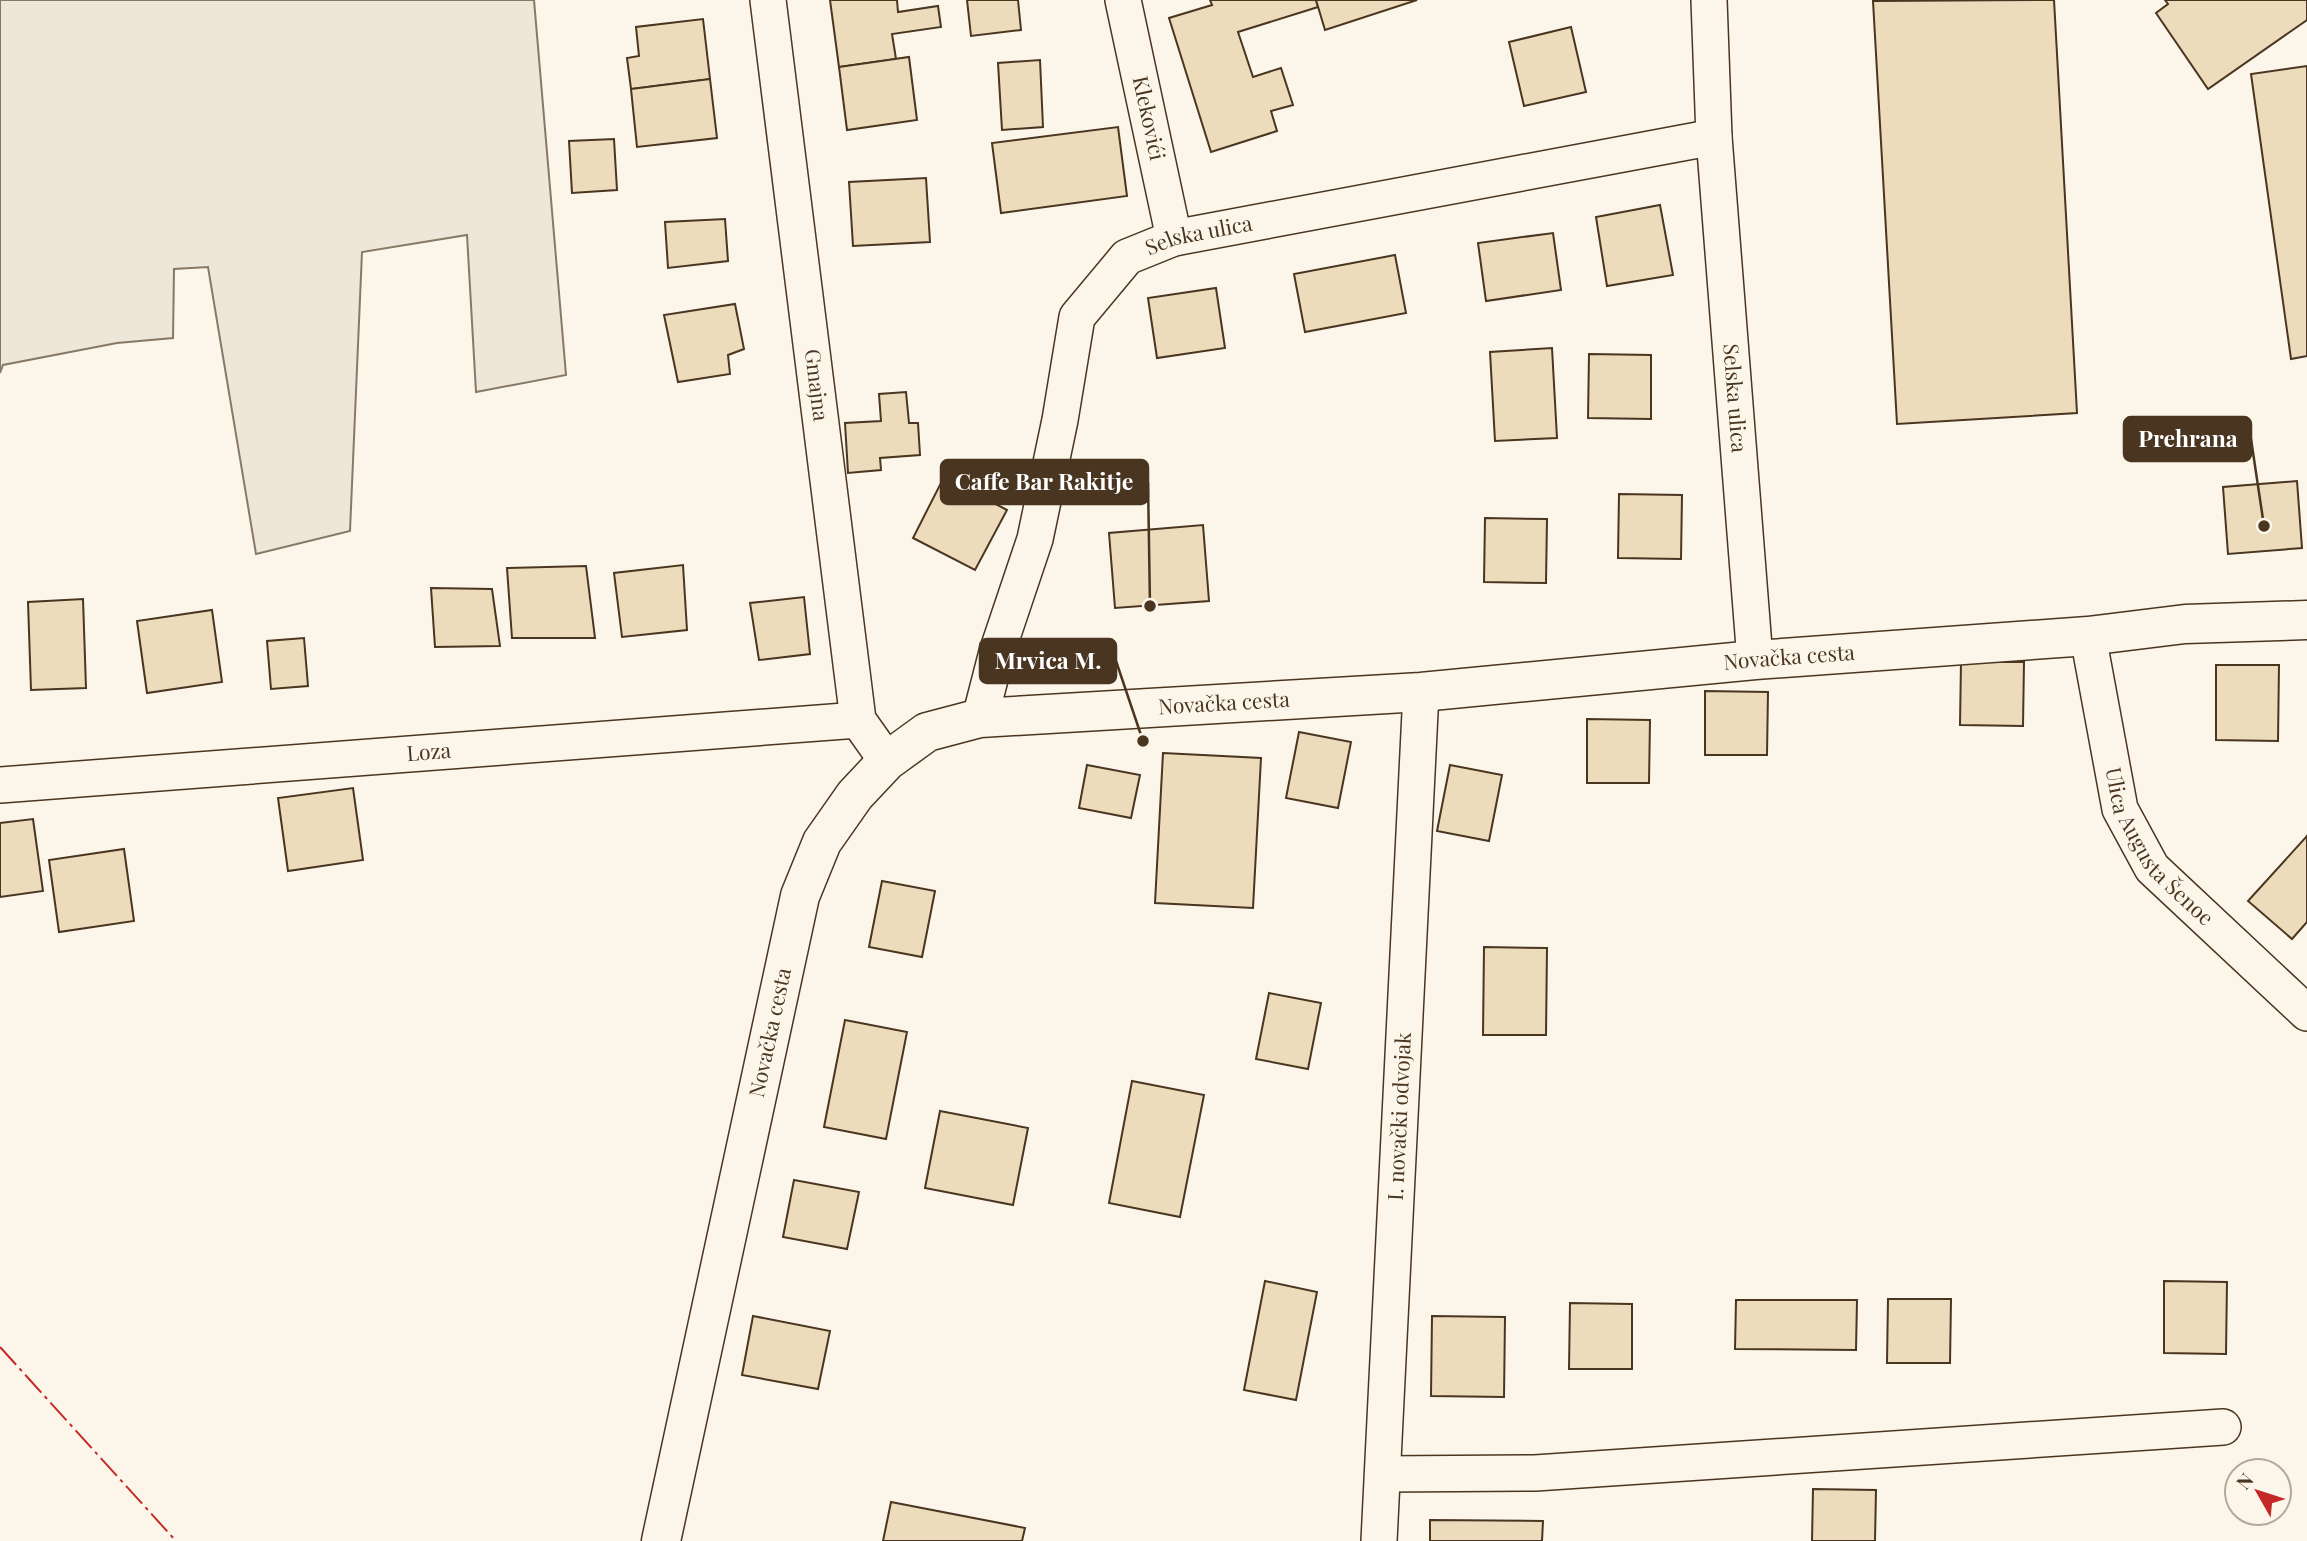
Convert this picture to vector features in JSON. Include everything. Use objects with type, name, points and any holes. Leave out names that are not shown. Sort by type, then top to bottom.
[{"type":"street","name":"Gmajna","points":[[768,0],[858,720],[887,761]]},
{"type":"street","name":"Klekovići","points":[[1123,0],[1174,238]]},
{"type":"street","name":"Selska ulica","points":[[1710,0],[1714,137],[1755,660]]},
{"type":"street","name":"Selska ulica","points":[[980,718],[997,652],[1035,540],[1060,420],[1077,317],[1127,257],[1174,238],[1714,137]]},
{"type":"street","name":"Novačka cesta","points":[[661,1541],[800,896],[822,842],[855,795],[887,761],[927,732],[980,718],[1421,692],[1755,660],[2088,636],[2185,624],[2307,620]]},
{"type":"street","name":"Ulica Augusta Šenoe","points":[[2088,636],[2120,809],[2152,868],[2307,1013]]},
{"type":"street","name":"I. novački odvojak","points":[[1379,1541],[1421,692]]},
{"type":"street","name":"Loza","points":[[0,785],[858,720]]},
{"type":"street","points":[[1383,1474],[1535,1473],[2223,1427]]},
{"type":"shaded area","points":[[0,0],[534,0],[566,375],[476,392],[467,235],[362,252],[350,531],[256,554],[208,267],[174,269],[173,338],[117,343],[3,365],[0,373]]},
{"type":"building","points":[[830,0],[897,0],[898,12],[938,6],[941,27],[892,34],[896,59],[839,67]]},
{"type":"building","points":[[967,0],[1018,0],[1021,30],[971,36]]},
{"type":"building","points":[[1210,0],[1316,0],[1318,7],[1238,32],[1253,77],[1281,68],[1293,105],[1271,111],[1277,131],[1211,152],[1169,18],[1212,5]]},
{"type":"building","points":[[1316,0],[1417,0],[1325,30]]},
{"type":"building","points":[[2054,0],[2077,413],[1897,424],[1873,1]]},
{"type":"building","points":[[2165,0],[2307,0],[2307,20],[2208,89],[2156,13],[2168,4]]},
{"type":"building","points":[[703,19],[710,79],[631,89],[627,58],[639,56],[636,27]]},
{"type":"building","points":[[1571,27],[1586,92],[1524,106],[1509,42]]},
{"type":"building","points":[[909,57],[917,120],[847,130],[839,67]]},
{"type":"building","points":[[1040,60],[1043,127],[1002,130],[998,63]]},
{"type":"building","points":[[2307,66],[2307,356],[2291,359],[2251,74]]},
{"type":"building","points":[[710,79],[717,138],[637,147],[631,89]]},
{"type":"building","points":[[1118,127],[1127,196],[1001,213],[992,143]]},
{"type":"building","points":[[614,139],[617,190],[572,193],[569,141]]},
{"type":"building","points":[[926,178],[930,242],[853,246],[849,182]]},
{"type":"building","points":[[1660,205],[1673,275],[1607,286],[1596,217]]},
{"type":"building","points":[[725,219],[728,261],[668,268],[665,222]]},
{"type":"building","points":[[1553,233],[1561,290],[1486,301],[1478,243]]},
{"type":"building","points":[[1395,255],[1406,313],[1305,332],[1294,274]]},
{"type":"building","points":[[1216,288],[1225,348],[1157,358],[1148,298]]},
{"type":"building","points":[[735,304],[744,349],[728,355],[730,374],[678,382],[664,315]]},
{"type":"building","points":[[1552,348],[1557,438],[1495,441],[1490,352]]},
{"type":"building","points":[[1589,354],[1651,355],[1651,419],[1588,418]]},
{"type":"building","points":[[906,392],[909,423],[918,423],[920,455],[880,458],[881,470],[848,473],[845,423],[881,421],[879,394]]},
{"type":"building","points":[[944,477],[1007,510],[975,570],[913,538]]},
{"type":"building","points":[[2297,481],[2302,548],[2228,554],[2223,487]]},
{"type":"building","points":[[1619,494],[1682,495],[1681,559],[1618,558]]},
{"type":"building","points":[[1485,518],[1547,519],[1546,583],[1484,582]]},
{"type":"building","points":[[1203,525],[1209,601],[1115,608],[1109,533]]},
{"type":"building","points":[[683,565],[687,630],[622,637],[614,573]]},
{"type":"building","points":[[586,566],[595,638],[512,638],[507,568]]},
{"type":"building","points":[[431,588],[492,589],[500,646],[435,647]]},
{"type":"building","points":[[804,597],[810,654],[759,660],[750,603]]},
{"type":"building","points":[[83,599],[86,688],[31,690],[28,602]]},
{"type":"building","points":[[212,610],[222,682],[147,693],[137,621]]},
{"type":"building","points":[[304,638],[308,686],[271,689],[267,641]]},
{"type":"building","points":[[1961,662],[2024,662],[2023,726],[1960,725]]},
{"type":"building","points":[[2216,665],[2279,665],[2278,741],[2216,740]]},
{"type":"building","points":[[1705,691],[1768,692],[1767,755],[1705,755]]},
{"type":"building","points":[[1587,719],[1650,720],[1649,783],[1587,783]]},
{"type":"building","points":[[1299,732],[1351,742],[1338,808],[1286,798]]},
{"type":"building","points":[[1163,753],[1261,758],[1253,908],[1155,903]]},
{"type":"building","points":[[1087,765],[1140,775],[1131,818],[1079,808]]},
{"type":"building","points":[[1450,765],[1502,775],[1489,841],[1437,831]]},
{"type":"building","points":[[353,788],[363,860],[288,871],[278,798]]},
{"type":"building","points":[[33,819],[43,891],[0,897],[0,823]]},
{"type":"building","points":[[2307,836],[2307,922],[2292,939],[2248,901]]},
{"type":"building","points":[[124,849],[134,921],[59,932],[49,860]]},
{"type":"building","points":[[882,881],[935,891],[922,957],[869,947]]},
{"type":"building","points":[[1484,947],[1547,948],[1546,1035],[1483,1035]]},
{"type":"building","points":[[1269,993],[1321,1003],[1308,1069],[1256,1059]]},
{"type":"building","points":[[845,1020],[907,1032],[886,1139],[824,1127]]},
{"type":"building","points":[[1132,1081],[1204,1095],[1180,1217],[1109,1203]]},
{"type":"building","points":[[940,1111],[1028,1128],[1013,1205],[925,1188]]},
{"type":"building","points":[[794,1180],[859,1192],[847,1249],[783,1237]]},
{"type":"building","points":[[1265,1281],[1317,1292],[1296,1400],[1244,1390]]},
{"type":"building","points":[[2164,1281],[2227,1282],[2226,1354],[2164,1353]]},
{"type":"building","points":[[1888,1299],[1951,1299],[1950,1363],[1887,1363]]},
{"type":"building","points":[[1736,1300],[1857,1300],[1856,1350],[1735,1349]]},
{"type":"building","points":[[1570,1303],[1632,1304],[1632,1369],[1569,1369]]},
{"type":"building","points":[[753,1316],[830,1331],[818,1389],[742,1375]]},
{"type":"building","points":[[1432,1316],[1505,1317],[1504,1397],[1431,1396]]},
{"type":"building","points":[[1813,1489],[1876,1490],[1875,1541],[1812,1541]]},
{"type":"building","points":[[891,1502],[1025,1528],[1022,1541],[883,1541]]},
{"type":"building","points":[[1430,1520],[1543,1521],[1542,1541],[1430,1541]]},
{"type":"power","points":[[0,1347],[176,1541]]},
{"type":"place","name":"Prehrana","points":[[2264,526]]},
{"type":"place","name":"Caffe Bar Rakitje","points":[[1150,606]]},
{"type":"place","name":"Mrvica M.","points":[[1143,741]]}]
